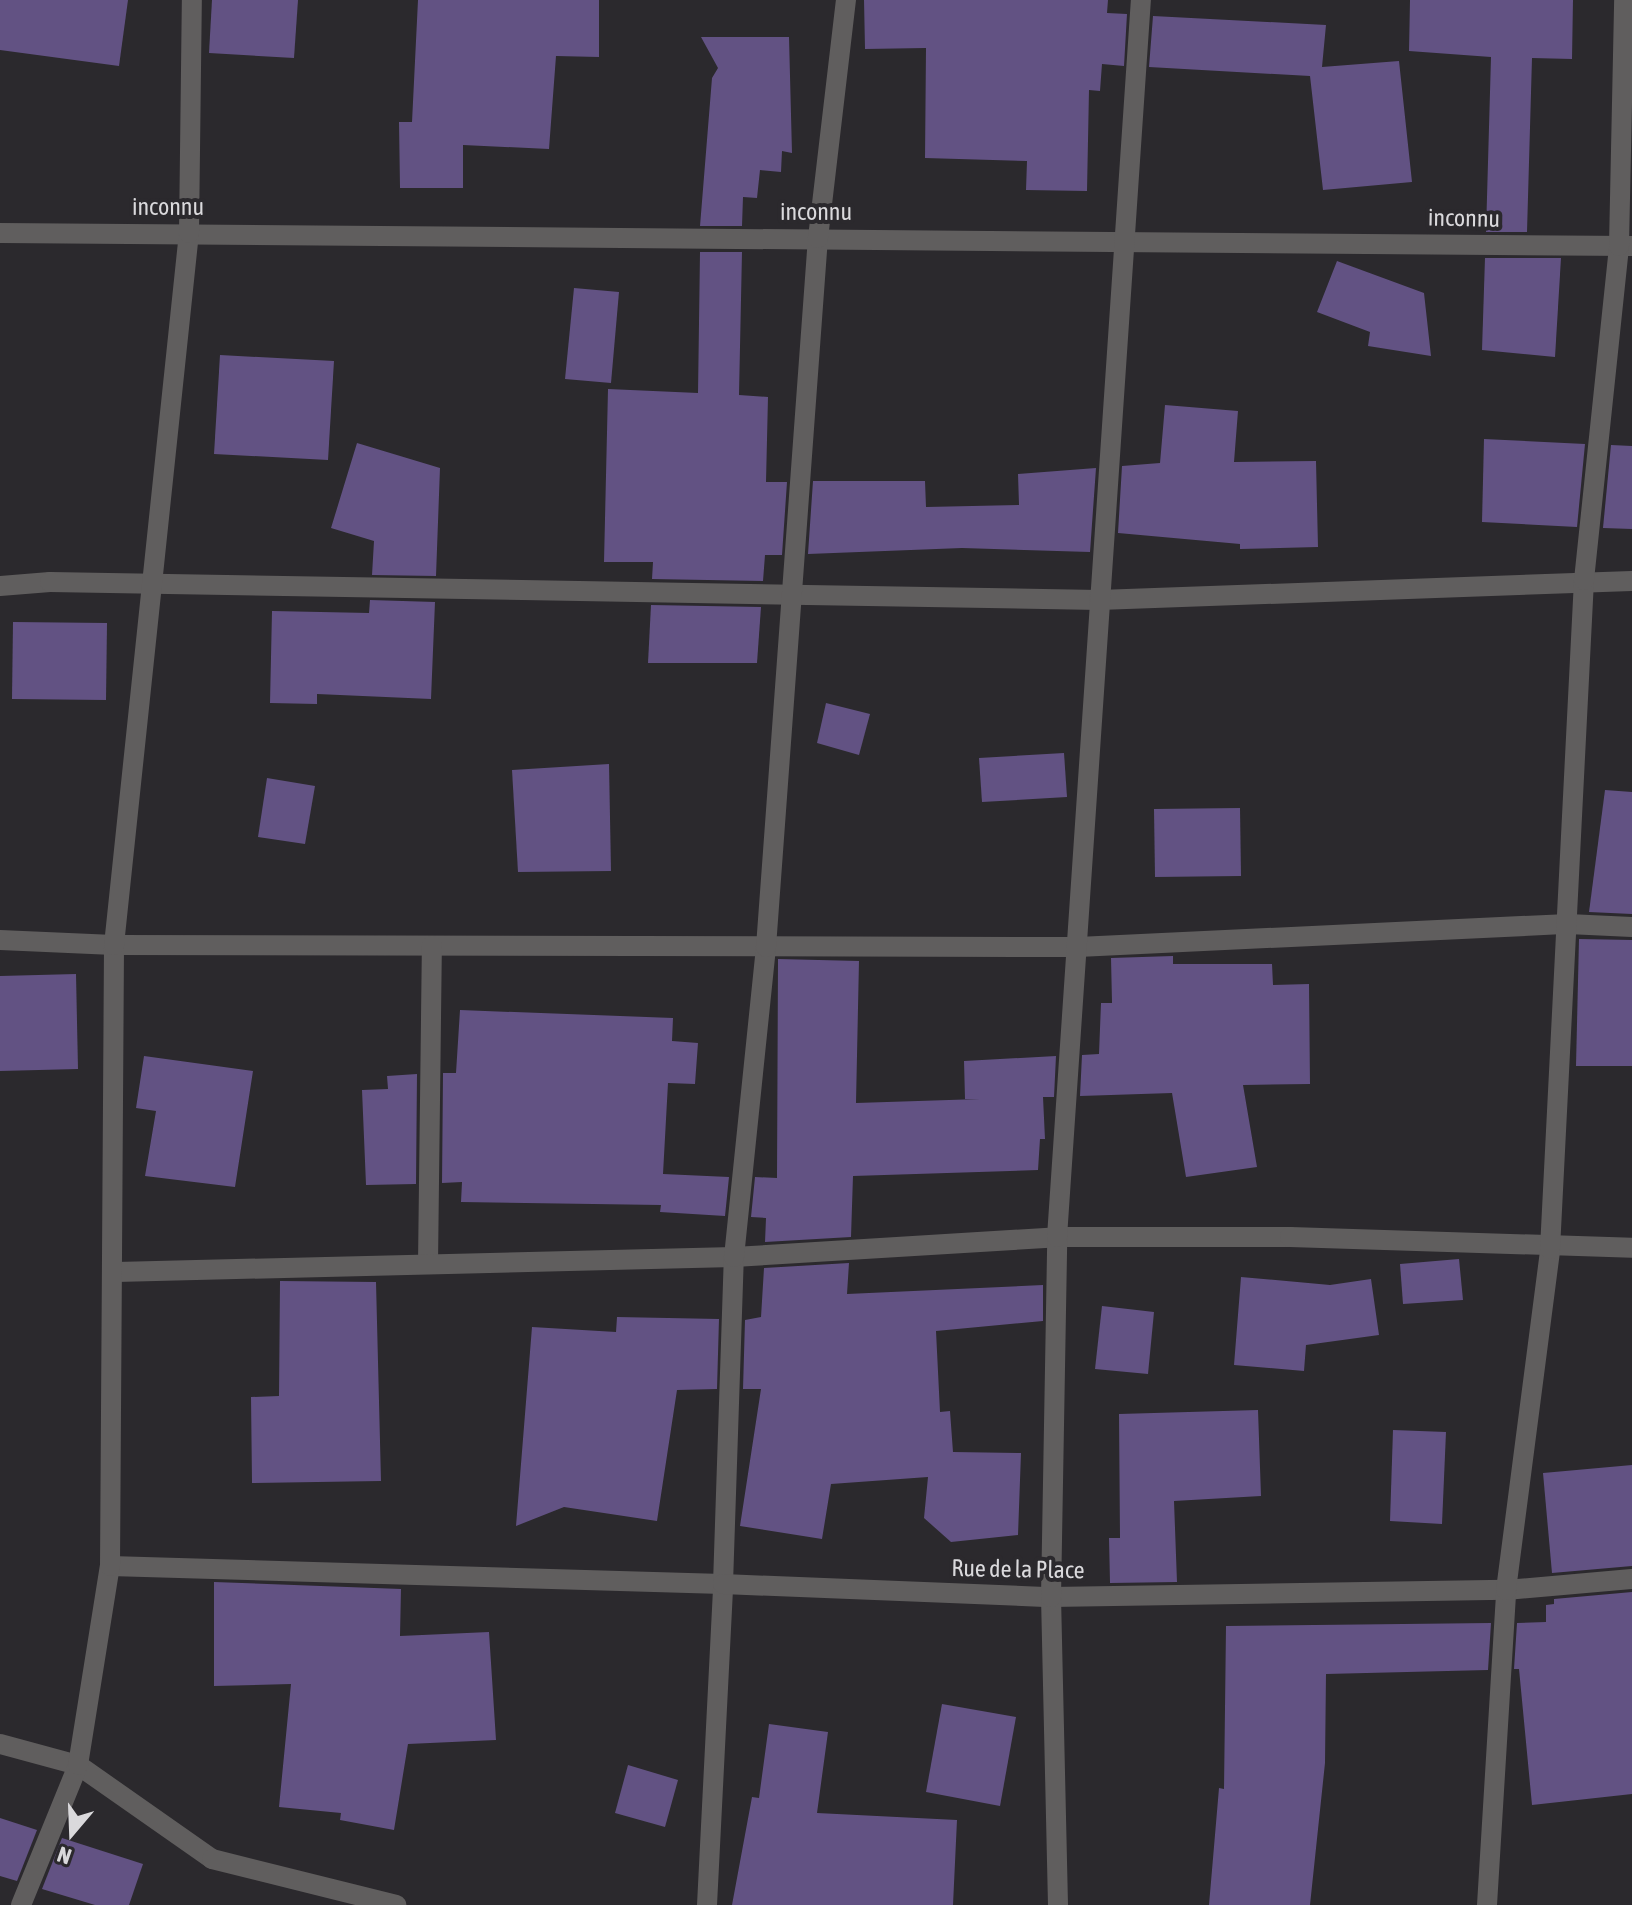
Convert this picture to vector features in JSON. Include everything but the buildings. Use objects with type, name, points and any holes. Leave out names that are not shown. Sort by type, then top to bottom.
[{"type":"street","points":[[21,1905],[78,1765],[110,1566],[116,1272],[114,945],[189,233],[192,0]]},
{"type":"street","points":[[707,1905],[723,1584],[734,1257],[766,947],[818,238],[846,0]]},
{"type":"street","points":[[1058,1905],[1051,1597],[1057,1237],[1141,0]]},
{"type":"street","points":[[1487,1905],[1506,1590],[1550,1249],[1584,580],[1626,246],[1624,0]]},
{"type":"street","name":"inconnu","points":[[0,233],[1626,246]]},
{"type":"street","points":[[0,586],[152,584],[790,598],[1099,600],[1584,580],[1632,581]]},
{"type":"street","points":[[0,940],[114,945],[1078,947],[1568,924],[1632,927]]},
{"type":"street","points":[[428,1264],[432,946]]},
{"type":"street","points":[[116,1272],[734,1257],[1057,1237],[1290,1237],[1550,1249],[1632,1248]]},
{"type":"street","name":"Rue de la Place","points":[[110,1566],[1051,1597],[1506,1590],[1632,1579]]},
{"type":"street","points":[[0,1744],[78,1765],[212,1859],[396,1905]]}]
